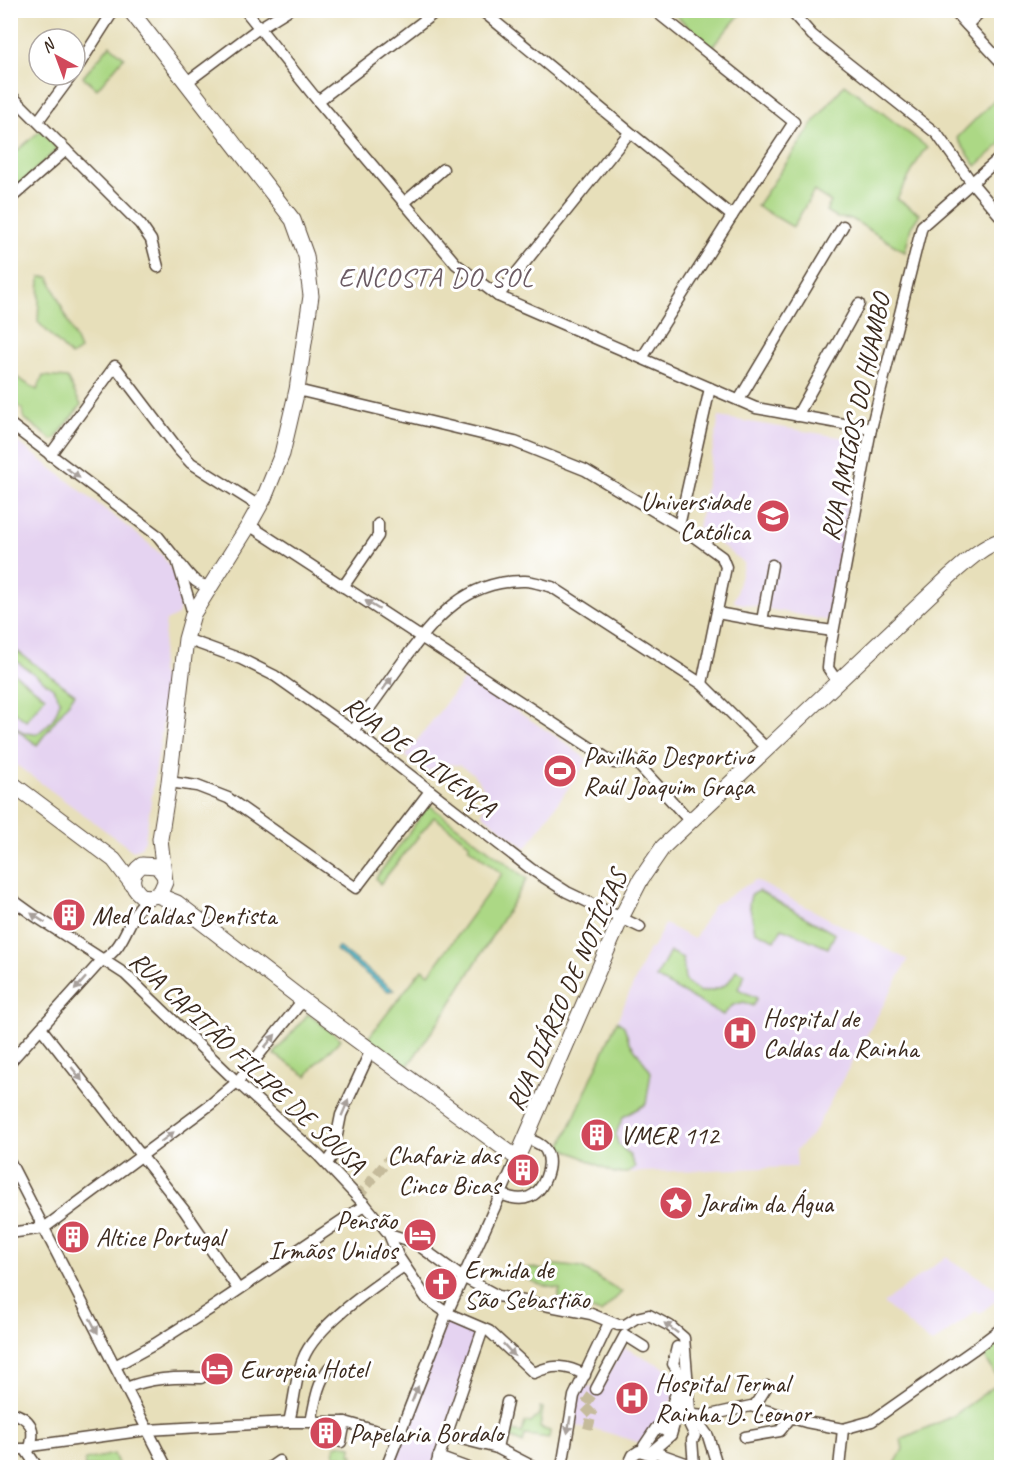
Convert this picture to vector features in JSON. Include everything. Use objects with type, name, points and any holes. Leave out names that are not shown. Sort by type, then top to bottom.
[{"type":"main road","points":[[130,10],[288,213],[302,242],[312,296],[297,390],[282,454],[249,525],[193,614],[186,639],[160,839],[165,878],[161,891],[143,895]]},
{"type":"main road","name":"RUA DIÁRIO DE NOTÍCIAS","points":[[517,1158],[621,918],[652,862],[689,820],[837,681],[976,554],[1002,540]]},
{"type":"main road","points":[[10,782],[114,860],[143,895],[177,903],[303,1000],[517,1158]]},
{"type":"main road","points":[[143,895],[134,873],[144,865],[160,839]]},
{"type":"main road","points":[[114,860],[157,866],[177,903]]},
{"type":"street","points":[[87,52],[114,10]]},
{"type":"street","points":[[245,10],[318,101],[456,264],[498,296],[756,408],[871,429]]},
{"type":"street","points":[[187,82],[259,28],[288,10]]},
{"type":"street","points":[[318,101],[438,10]]},
{"type":"street","points":[[481,10],[732,216]]},
{"type":"street","points":[[642,358],[794,122],[654,10]]},
{"type":"street","points":[[790,10],[812,35],[937,134],[972,183],[1002,218]]},
{"type":"street","points":[[953,10],[1002,63]]},
{"type":"street","points":[[967,25],[982,10]]},
{"type":"street","points":[[38,121],[63,87]]},
{"type":"street","points":[[10,94],[140,224],[152,240],[158,267]]},
{"type":"street","points":[[498,296],[629,133]]},
{"type":"street","points":[[10,199],[66,150]]},
{"type":"street","name":"RUA AMIGOS DO HUAMBO","points":[[837,681],[828,668],[833,631],[871,429],[922,226],[1002,156]]},
{"type":"street","points":[[404,202],[443,169]]},
{"type":"street","points":[[739,400],[843,226]]},
{"type":"street","points":[[797,416],[858,304]]},
{"type":"street","points":[[50,455],[115,366],[191,463],[259,506]]},
{"type":"street","points":[[680,526],[710,388]]},
{"type":"street","points":[[297,390],[515,442],[585,470],[680,526],[722,557],[726,567],[702,684]]},
{"type":"street","points":[[10,424],[157,535],[192,579],[201,586],[211,586]]},
{"type":"street","points":[[343,587],[378,536],[378,524]]},
{"type":"street","points":[[249,525],[614,763],[634,760],[689,820]]},
{"type":"street","points":[[177,560],[193,614]]},
{"type":"street","points":[[762,621],[772,566]]},
{"type":"street","points":[[353,731],[421,636],[449,607],[464,596],[500,583],[526,580],[552,587],[702,684],[766,748]]},
{"type":"street","points":[[717,613],[833,631]]},
{"type":"street","name":"RUA DE OLIVENÇA","points":[[186,639],[235,656],[275,676],[353,731],[531,869],[567,892],[640,927]]},
{"type":"street","points":[[169,782],[197,786],[228,798],[356,888],[430,791]]},
{"type":"street","points":[[10,1062],[102,960],[118,946],[143,895]]},
{"type":"street","name":"RUA CAPITÃO FILIPE DE SOUSA","points":[[10,898],[126,974],[237,1082],[327,1163],[389,1234],[404,1266],[427,1299],[447,1313],[483,1329],[498,1339],[534,1373],[555,1366],[565,1366],[583,1379]]},
{"type":"street","points":[[10,1233],[44,1227],[237,1082],[303,1000]]},
{"type":"street","points":[[41,1028],[165,1185],[238,1289]]},
{"type":"street","points":[[327,1163],[333,1155],[341,1115],[371,1050]]},
{"type":"street","points":[[501,1194],[521,1199],[532,1196],[545,1181],[549,1164],[546,1150],[537,1142],[526,1138]]},
{"type":"street","name":"RUA DIÁRIO DE NOTÍCIAS","points":[[386,1467],[447,1313],[465,1278],[517,1158]]},
{"type":"street","points":[[10,1162],[167,1467]]},
{"type":"street","points":[[115,1366],[155,1344],[364,1204]]},
{"type":"street","points":[[389,1234],[414,1242],[465,1278],[498,1296],[580,1312],[609,1323],[625,1324],[649,1315],[670,1326],[684,1338],[690,1411],[708,1436],[717,1467]]},
{"type":"street","points":[[289,1422],[301,1365],[313,1341],[370,1288],[404,1266]]},
{"type":"street","points":[[565,1467],[563,1461],[574,1396],[609,1323]]},
{"type":"street","points":[[694,1415],[705,1416],[754,1407],[843,1429],[872,1421],[1002,1328]]},
{"type":"street","points":[[468,1467],[436,1462],[483,1329]]},
{"type":"street","points":[[596,1389],[625,1335],[644,1347]]},
{"type":"street","points":[[648,1450],[656,1428],[663,1430],[680,1382],[680,1374],[673,1364],[677,1347]]},
{"type":"street","points":[[311,1422],[316,1393],[329,1368]]},
{"type":"street","points":[[126,1388],[162,1378],[201,1378]]},
{"type":"street","points":[[754,1407],[767,1386]]},
{"type":"street","points":[[627,1467],[633,1455],[639,1451],[648,1450],[671,1436],[683,1393],[684,1413],[695,1436],[692,1440],[694,1466],[648,1450]]},
{"type":"street","points":[[497,1448],[507,1402]]},
{"type":"street","points":[[10,1412],[22,1415],[28,1421],[33,1436],[33,1456]]},
{"type":"street","points":[[745,1437],[780,1431],[785,1415]]},
{"type":"street","points":[[10,1449],[18,1448],[33,1456],[147,1430],[289,1422],[345,1422],[398,1437]]},
{"type":"street","points":[[341,1442],[345,1422]]},
{"type":"street","points":[[839,1467],[843,1429]]},
{"type":"street","points":[[446,1436],[497,1448],[530,1466]]},
{"type":"street","points":[[648,1450],[676,1467]]},
{"type":"shaded area","name":"Universidade Católica","points":[[719,417],[858,440],[830,621],[734,602],[744,563],[698,528]]},
{"type":"shaded area","points":[[10,436],[142,538],[163,556],[174,574],[180,606],[178,615],[166,621],[160,672],[168,690],[145,840],[141,847],[133,851],[11,761]]},
{"type":"shaded area","points":[[465,678],[560,739],[588,760],[526,848],[482,814],[485,801],[482,785],[472,773],[459,765],[444,764],[425,772],[405,756]]},
{"type":"shaded area","name":"Hospital de Caldas da Rainha","points":[[755,880],[908,960],[812,1135],[796,1150],[797,1167],[614,1173],[561,1147],[649,949],[652,949],[665,924],[694,939],[713,906]]},
{"type":"shaded area","points":[[946,1257],[1001,1291],[1001,1297],[980,1313],[976,1311],[932,1344],[883,1303]]},
{"type":"shaded area","points":[[448,1317],[480,1330],[433,1467],[389,1468]]},
{"type":"shaded area","name":"Hospital Termal Rainha D. Leonor","points":[[623,1347],[680,1375],[662,1429],[644,1444],[599,1430],[569,1425],[583,1385],[599,1389]]},
{"type":"green space","points":[[671,11],[743,11],[712,47]]},
{"type":"green space","points":[[110,45],[124,57],[97,89],[87,80],[87,72]]},
{"type":"green space","points":[[845,84],[928,148],[922,153],[897,199],[920,214],[911,227],[905,252],[852,219],[837,218],[826,211],[831,202],[814,191],[793,227],[757,206],[815,121]]},
{"type":"green space","points":[[1001,93],[1001,144],[976,166],[957,138]]},
{"type":"green space","points":[[41,130],[57,149],[11,193],[10,157]]},
{"type":"green space","points":[[40,277],[49,277],[80,350],[71,356],[38,322]]},
{"type":"green space","points":[[10,361],[14,366],[16,377],[37,390],[43,376],[67,378],[81,405],[55,439],[52,440],[24,418],[22,409],[11,400]]},
{"type":"green space","points":[[10,646],[75,694],[37,745],[11,725],[11,722],[23,733],[37,734],[52,720],[60,700],[53,688],[11,657]]},
{"type":"green space","points":[[11,671],[45,697],[26,721],[11,709]]},
{"type":"green space","points":[[429,805],[527,879],[448,1008],[407,1067],[368,1038],[422,969],[429,974],[502,874],[468,847],[470,844],[434,817],[380,884],[376,878]]},
{"type":"green space","points":[[759,891],[835,934],[828,948],[782,928],[775,940],[755,931],[749,904],[751,895]]},
{"type":"green space","points":[[670,952],[683,958],[685,981],[700,992],[722,987],[730,981],[736,970],[745,974],[738,989],[757,998],[753,1006],[744,1002],[733,1005],[723,1015],[656,978]]},
{"type":"green space","points":[[308,1014],[341,1039],[307,1076],[274,1054]]},
{"type":"green space","points":[[617,1021],[624,1026],[629,1041],[651,1072],[646,1104],[623,1117],[616,1134],[618,1144],[629,1154],[635,1167],[628,1173],[614,1173],[561,1147]]},
{"type":"green space","points":[[549,1264],[582,1268],[622,1292],[601,1313],[571,1304],[557,1303],[560,1289],[540,1285],[523,1277],[529,1267],[547,1271]]},
{"type":"green space","points":[[1001,1338],[1001,1467],[908,1468],[895,1464],[903,1449],[901,1439],[953,1416],[1000,1382],[982,1352]]},
{"type":"green space","points":[[540,1407],[543,1408],[540,1428],[550,1431],[549,1438],[525,1435],[523,1443],[510,1437],[512,1431],[522,1433],[525,1422],[531,1423],[539,1415]]},
{"type":"green space","points":[[342,1444],[352,1446],[350,1454],[353,1455],[352,1467],[340,1467],[342,1457],[334,1456],[335,1446]]},
{"type":"green space","points":[[114,1454],[118,1464],[115,1467],[85,1467],[85,1460]]},
{"type":"water","points":[[338,947],[394,990],[388,991],[336,950]]},
{"type":"tunnel","points":[[358,1197],[389,1159]]},
{"type":"tunnel","points":[[588,1429],[592,1414],[584,1406],[596,1389]]},
{"type":"place","name":"Universidade Católica","points":[[773,516]]},
{"type":"place","name":"Pavilhão Desportivo Raúl Joaquim Graça","points":[[560,771]]},
{"type":"place","name":"Med Caldas Dentista","points":[[69,915]]},
{"type":"place","name":"Hospital de Caldas da Rainha","points":[[740,1033]]},
{"type":"place","name":"VMER 112","points":[[597,1135]]},
{"type":"place","name":"Chafariz das Cinco Bicas","points":[[523,1170]]},
{"type":"place","name":"Jardim da Água","points":[[676,1203]]},
{"type":"place","name":"Pensão Irmãos Unidos","points":[[420,1235]]},
{"type":"place","name":"Altice Portugal","points":[[73,1237]]},
{"type":"place","name":"Ermida de São Sebastião","points":[[441,1284]]},
{"type":"place","name":"Europeia Hotel","points":[[217,1369]]},
{"type":"place","name":"Hospital Termal Rainha D. Leonor","points":[[632,1398]]},
{"type":"place","name":"Papelaria Bordalo","points":[[326,1433]]},
{"type":"district","name":"ENCOSTA DO SOL","points":[[436,277]]}]
